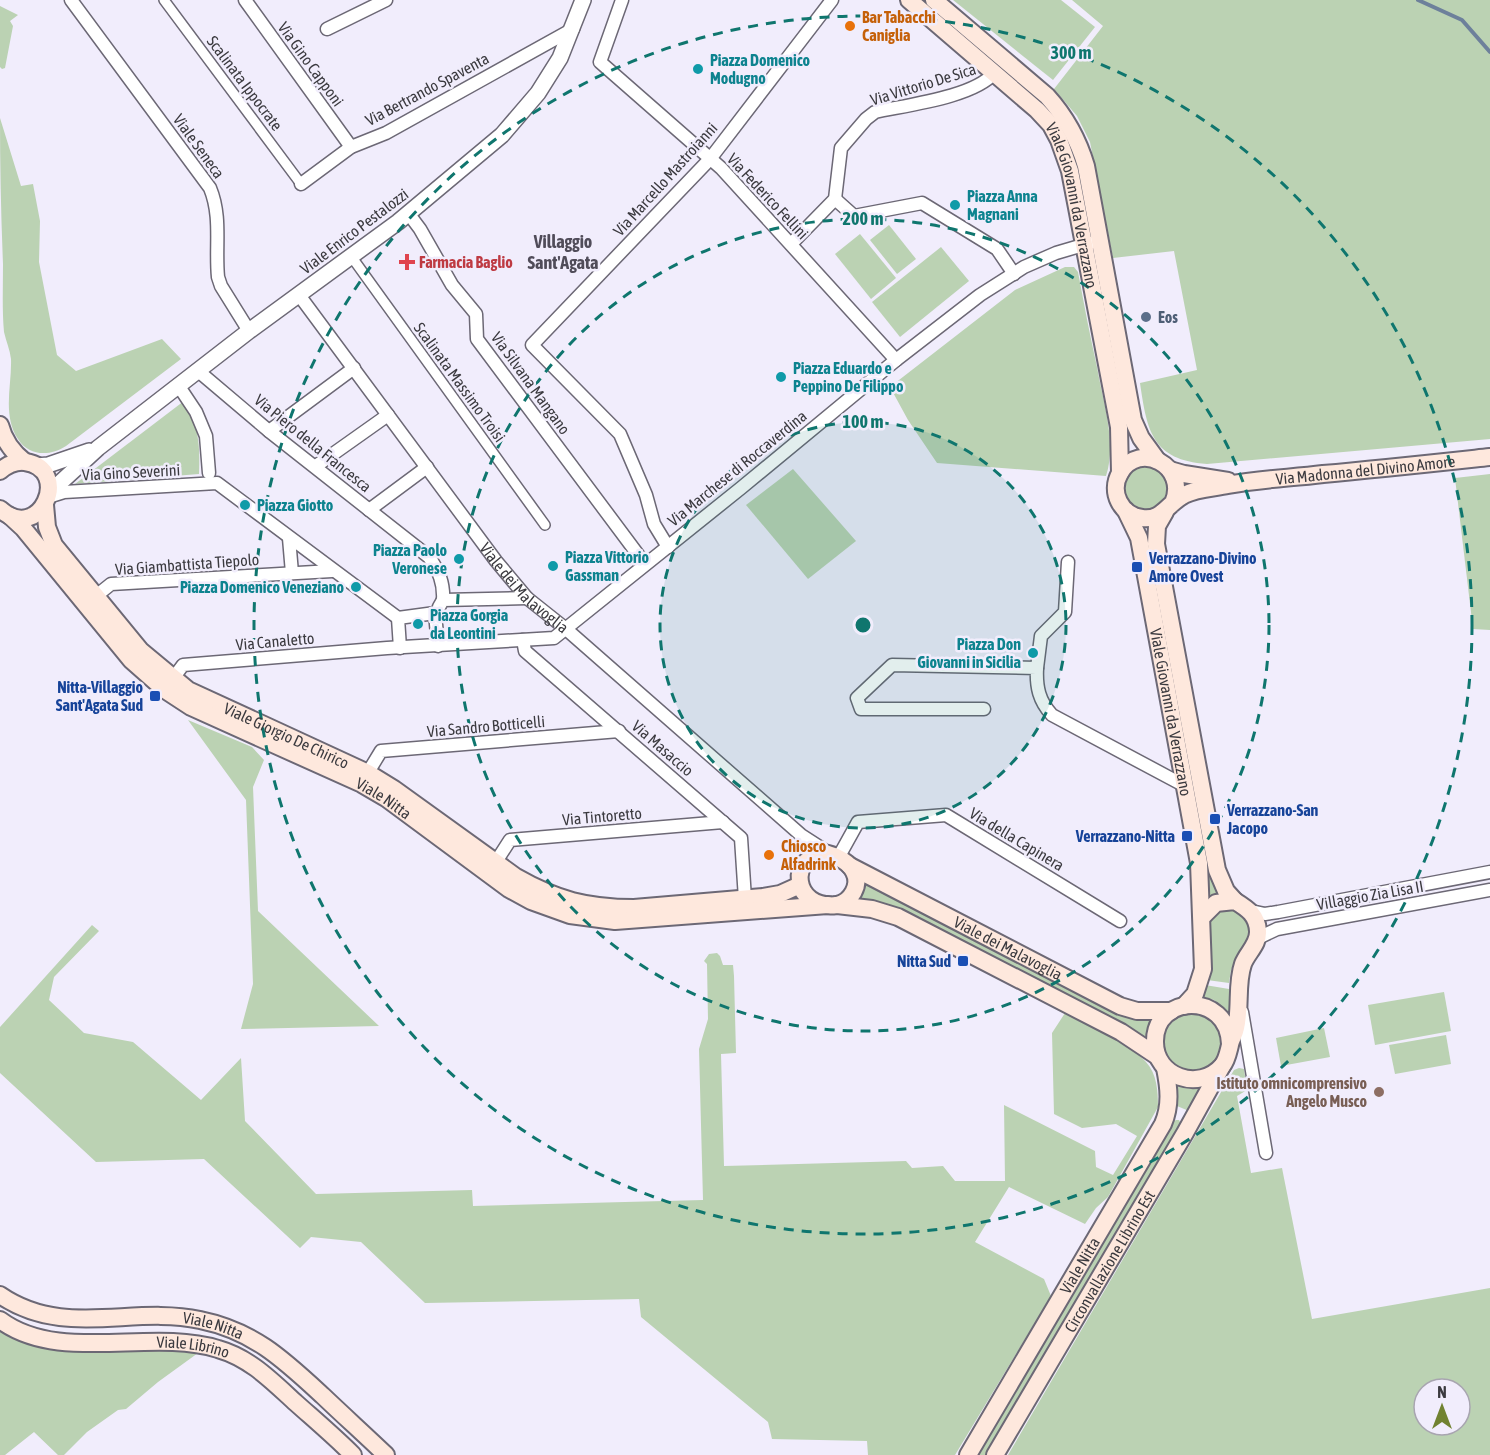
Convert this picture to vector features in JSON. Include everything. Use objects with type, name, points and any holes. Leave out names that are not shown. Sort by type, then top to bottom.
[{"type":"main road","name":"Viale Giovanni da Verrazzano","points":[[909,0],[1037,110],[1051,125],[1070,171],[1092,242]]},
{"type":"main road","name":"Viale Giovanni da Verrazzano","points":[[934,0],[1047,96],[1064,117],[1076,138],[1086,166],[1092,242],[1116,369],[1120,473]]},
{"type":"main road","name":"Viale Giovanni da Verrazzano","points":[[1116,369],[1136,429],[1145,446],[1156,459]]},
{"type":"main road","points":[[0,425],[5,441],[13,452],[31,464],[47,480],[47,527],[54,545],[91,600]]},
{"type":"main road","name":"Via Madonna del Divino Amore","points":[[1240,483],[1490,457]]},
{"type":"main road","points":[[1144,458],[1156,459],[1170,470],[1184,474],[1240,483],[1183,495],[1159,516],[1145,519],[1126,511],[1116,493],[1116,483],[1120,473],[1133,461],[1144,458]]},
{"type":"main road","points":[[0,471],[10,464],[31,464]]},
{"type":"main road","points":[[1169,508],[1176,497],[1176,483],[1170,470]]},
{"type":"main road","points":[[4,513],[27,518],[35,514],[47,498]]},
{"type":"main road","name":"Viale Giovanni da Verrazzano","points":[[1169,508],[1157,526],[1156,544],[1217,870],[1226,891],[1235,901]]},
{"type":"main road","name":"Viale Giovanni da Verrazzano","points":[[1126,511],[1139,538],[1199,862],[1203,969],[1195,994],[1178,1008]]},
{"type":"main road","name":"Viale Nitta","points":[[4,513],[23,528],[91,600],[131,660],[169,684],[191,707],[365,778],[386,798],[492,868],[509,889],[551,909],[600,920],[634,921],[832,905],[872,909],[898,918],[1121,1032],[1161,1062],[1169,1097],[1168,1112],[1163,1124],[968,1455]]},
{"type":"main road","points":[[819,855],[840,860],[856,877],[855,891],[848,900],[832,905],[810,899],[805,895],[800,885],[800,874],[805,863],[819,855]]},
{"type":"main road","name":"Viale dei Malavoglia","points":[[840,860],[1120,1005],[1143,1012],[1178,1008]]},
{"type":"main road","points":[[492,868],[537,889],[573,903],[589,906],[634,908],[745,899],[780,894],[800,885]]},
{"type":"main road","points":[[1202,917],[1216,903],[1235,901],[1251,911],[1257,922],[1258,938],[1243,963],[1240,978],[1236,1028],[1224,1063],[1209,1076],[1194,1080],[1178,1077],[1161,1062],[1155,1035],[1161,1022],[1178,1008],[1205,1006],[1217,1013],[1228,1030],[1230,1044]]},
{"type":"main road","name":"Circonvallazione Librino Est","points":[[995,1455],[1224,1063]]},
{"type":"main road","name":"Viale Nitta","points":[[0,1295],[21,1308],[44,1316],[82,1319],[167,1316],[199,1319],[228,1328],[274,1352],[386,1455]]},
{"type":"main road","name":"Viale Librino","points":[[0,1320],[11,1328],[41,1338],[69,1343],[168,1340],[196,1343],[220,1349],[242,1358],[267,1376],[353,1455]]},
{"type":"street","name":"Viale Seneca","points":[[71,0],[210,188],[216,202],[218,217],[218,277],[221,286],[249,331]]},
{"type":"street","name":"Scalinata Ippocrate","points":[[164,0],[301,184]]},
{"type":"street","name":"Via Gino Capponi","points":[[245,0],[351,147]]},
{"type":"street","points":[[327,29],[386,0]]},
{"type":"street","name":"Viale Enrico Pestalozzi","points":[[98,448],[197,370],[408,213],[502,135],[538,93],[560,58],[583,0]]},
{"type":"street","name":"Via Federico Fellini","points":[[622,0],[600,62],[710,159],[896,360]]},
{"type":"street","name":"Via Marcello Mastroianni","points":[[668,547],[654,524],[646,495],[620,434],[532,345],[710,159],[832,0]]},
{"type":"street","name":"Via Bertrando Spaventa","points":[[301,184],[351,147],[386,133],[573,29]]},
{"type":"street","name":"Via Vittorio De Sica","points":[[835,200],[841,148],[866,119],[875,112],[967,91],[987,82],[994,73]]},
{"type":"street","points":[[791,244],[835,200],[854,216],[922,203],[997,249],[1014,274]]},
{"type":"street","name":"Via Silvana Mangano","points":[[408,213],[420,229],[452,285],[476,314],[477,339],[645,564]]},
{"type":"street","name":"Via Marchese di Roccaverdina","points":[[566,629],[896,360],[980,295],[1014,274],[1056,253],[1092,242]]},
{"type":"street","name":"Scalinata Massimo Troisi","points":[[351,256],[545,525]]},
{"type":"street","name":"Viale dei Malavoglia","points":[[299,295],[496,561],[527,598],[566,629],[801,835],[840,860]]},
{"type":"street","points":[[269,431],[354,368]]},
{"type":"street","name":"Via Piero della Francesca","points":[[197,370],[269,431],[316,466],[408,542],[429,556],[440,573],[444,590],[443,600]]},
{"type":"street","points":[[178,385],[196,412],[206,436],[213,478],[332,571],[398,618],[435,613]]},
{"type":"street","points":[[316,466],[388,415]]},
{"type":"street","points":[[31,464],[65,460],[98,448]]},
{"type":"street","points":[[47,498],[98,448]]},
{"type":"street","points":[[369,510],[427,467]]},
{"type":"street","name":"Via Gino Severini","points":[[47,498],[64,492],[213,478]]},
{"type":"street","points":[[288,573],[289,538]]},
{"type":"street","points":[[1068,562],[1065,612],[1041,636],[1036,685],[1043,705],[1052,715],[1185,786]]},
{"type":"street","name":"Via Giambattista Tiepolo","points":[[91,600],[111,584],[332,571]]},
{"type":"street","points":[[438,646],[435,613],[443,600],[527,598]]},
{"type":"street","points":[[398,618],[400,648]]},
{"type":"street","points":[[523,640],[554,638],[566,629]]},
{"type":"street","name":"Via Canaletto","points":[[169,684],[183,665],[387,648],[523,640]]},
{"type":"street","name":"Via Masaccio","points":[[523,640],[525,651],[741,838],[745,899]]},
{"type":"street","points":[[984,710],[861,709],[857,698],[892,665],[1037,668]]},
{"type":"street","name":"Via Sandro Botticelli","points":[[365,778],[381,751],[619,731]]},
{"type":"street","name":"Via della Capinera","points":[[840,860],[858,822],[946,815],[1120,921]]},
{"type":"street","name":"Via Tintoretto","points":[[492,868],[510,840],[723,822]]},
{"type":"street","points":[[801,835],[805,844],[805,863]]},
{"type":"street","points":[[1251,911],[1265,914],[1278,912],[1490,872]]},
{"type":"street","name":"Villaggio Zia Lisa II","points":[[1258,938],[1277,929],[1490,890]]},
{"type":"street","points":[[1239,1000],[1266,1153]]},
{"type":"street","points":[[1224,1063],[1235,1056],[1250,1054]]},
{"type":"green space","points":[[953,0],[1061,0],[1095,27],[1053,80]]},
{"type":"green space","points":[[1072,0],[1490,0],[1490,439],[1207,464],[1174,456],[1163,449],[1150,429],[1140,383],[1197,370],[1174,251],[1113,258],[1090,142],[1077,116],[1054,89],[1103,26]]},
{"type":"green space","points":[[0,6],[18,15],[10,21],[13,26],[5,68],[2,69],[0,67]]},
{"type":"green space","points":[[0,118],[21,186],[33,184],[40,221],[39,262],[57,355],[76,371],[162,339],[181,359],[66,446],[54,452],[40,453],[28,449],[18,439],[10,420],[11,359],[4,332],[3,315]]},
{"type":"green space","points":[[889,225],[916,259],[897,274],[870,240]]},
{"type":"green space","points":[[860,234],[896,278],[871,299],[835,254]]},
{"type":"green space","points":[[941,247],[969,281],[900,337],[872,302]]},
{"type":"green space","points":[[1065,267],[1074,267],[1078,272],[1105,408],[1110,436],[1106,476],[937,463],[908,420],[890,387],[1015,290]]},
{"type":"green space","points":[[184,401],[198,436],[199,474],[75,484]]},
{"type":"green space","points":[[1147,463],[1168,475],[1169,498],[1150,512],[1134,509],[1123,497],[1122,481],[1126,474]]},
{"type":"green space","points":[[793,469],[856,541],[808,579],[746,505]]},
{"type":"green space","points":[[1490,474],[1490,630],[1473,629],[1455,478]]},
{"type":"green space","points":[[1182,714],[1220,893],[1206,900]]},
{"type":"green space","points":[[188,720],[252,747],[264,760],[253,787],[258,911],[379,1026],[241,1029],[253,984],[246,800]]},
{"type":"green space","points":[[865,880],[1152,1019],[1146,1040],[859,900],[863,894]]},
{"type":"green space","points":[[1232,908],[1246,916],[1251,930],[1231,970],[1229,983],[1207,980],[1209,922],[1219,912]]},
{"type":"green space","points":[[92,925],[99,931],[54,977],[49,1000],[84,1033],[133,1042],[201,1100],[241,1058],[245,1121],[316,1194],[472,1190],[473,1206],[703,1200],[699,1049],[708,1019],[707,964],[704,961],[709,954],[717,953],[723,965],[733,965],[734,976],[736,1053],[721,1054],[724,1166],[906,1161],[912,1168],[943,1166],[955,1181],[1005,1181],[1004,1105],[1095,1151],[1096,1167],[1113,1175],[1137,1136],[1116,1124],[1082,1128],[1054,1114],[1052,1033],[1065,1013],[1130,1048],[1146,1062],[1155,1077],[1158,1107],[1108,1197],[1096,1208],[1085,1224],[1009,1187],[975,1242],[1044,1279],[1051,1296],[955,1455],[868,1455],[867,1441],[772,1439],[768,1422],[641,1317],[639,1299],[425,1303],[361,1242],[311,1237],[300,1248],[204,1159],[96,1162],[0,1073],[0,1027]]},
{"type":"green space","points":[[1205,985],[1229,989],[1230,1014],[1214,1000],[1200,996]]},
{"type":"green space","points":[[1444,992],[1451,1031],[1375,1045],[1368,1005]]},
{"type":"green space","points":[[1187,1012],[1210,1016],[1223,1035],[1219,1059],[1209,1069],[1196,1072],[1183,1069],[1171,1062],[1164,1051],[1163,1038],[1170,1025]]},
{"type":"green space","points":[[1324,1028],[1330,1057],[1281,1066],[1276,1038]]},
{"type":"green space","points":[[1446,1035],[1451,1064],[1395,1074],[1389,1045]]},
{"type":"green space","points":[[1239,1068],[1244,1069],[1247,1090],[1237,1096],[1251,1173],[1282,1168],[1312,1319],[1490,1288],[1490,1455],[1008,1455],[1234,1070]]},
{"type":"green space","points":[[1177,1085],[1191,1089],[1203,1087],[1189,1111],[1177,1106]]},
{"type":"green space","points":[[1179,1120],[1181,1124],[987,1455],[976,1455],[1172,1122]]},
{"type":"green space","points":[[0,1329],[165,1346],[198,1353],[126,1409],[118,1410],[87,1432],[64,1455],[58,1455],[34,1432],[5,1455],[0,1455]]},
{"type":"waterway","points":[[1418,0],[1462,20],[1490,52]]},
{"type":"place","name":"Bar Tabacchi Caniglia","points":[[850,26]]},
{"type":"place","name":"Piazza Domenico Modugno","points":[[698,69]]},
{"type":"place","name":"Piazza Anna Magnani","points":[[955,205]]},
{"type":"place","name":"Farmacia Baglio","points":[[407,262]]},
{"type":"place","name":"Eos","points":[[1146,317]]},
{"type":"place","name":"Piazza Eduardo e Peppino De Filippo","points":[[781,377]]},
{"type":"place","name":"Piazza Giotto","points":[[245,505]]},
{"type":"place","name":"Piazza Paolo Veronese","points":[[459,559]]},
{"type":"place","name":"Piazza Vittorio Gassman","points":[[553,566]]},
{"type":"place","name":"Verrazzano-Divino Amore Ovest","points":[[1137,567]]},
{"type":"place","name":"Piazza Domenico Veneziano","points":[[356,587]]},
{"type":"place","name":"Piazza Gorgia da Leontini","points":[[418,624]]},
{"type":"place","name":"Piazza Don Giovanni in Sicilia","points":[[1033,653]]},
{"type":"place","name":"Nitta-Villaggio Sant'Agata Sud","points":[[155,696]]},
{"type":"place","name":"Verrazzano-San Jacopo","points":[[1215,819]]},
{"type":"place","name":"Verrazzano-Nitta","points":[[1187,836]]},
{"type":"place","name":"Chiosco Alfadrink","points":[[769,855]]},
{"type":"place","name":"Nitta Sud","points":[[963,961]]},
{"type":"place","name":"Istituto omnicomprensivo Angelo Musco","points":[[1379,1092]]},
{"type":"district","name":"Villaggio Sant'Agata","points":[[563,252]]}]
